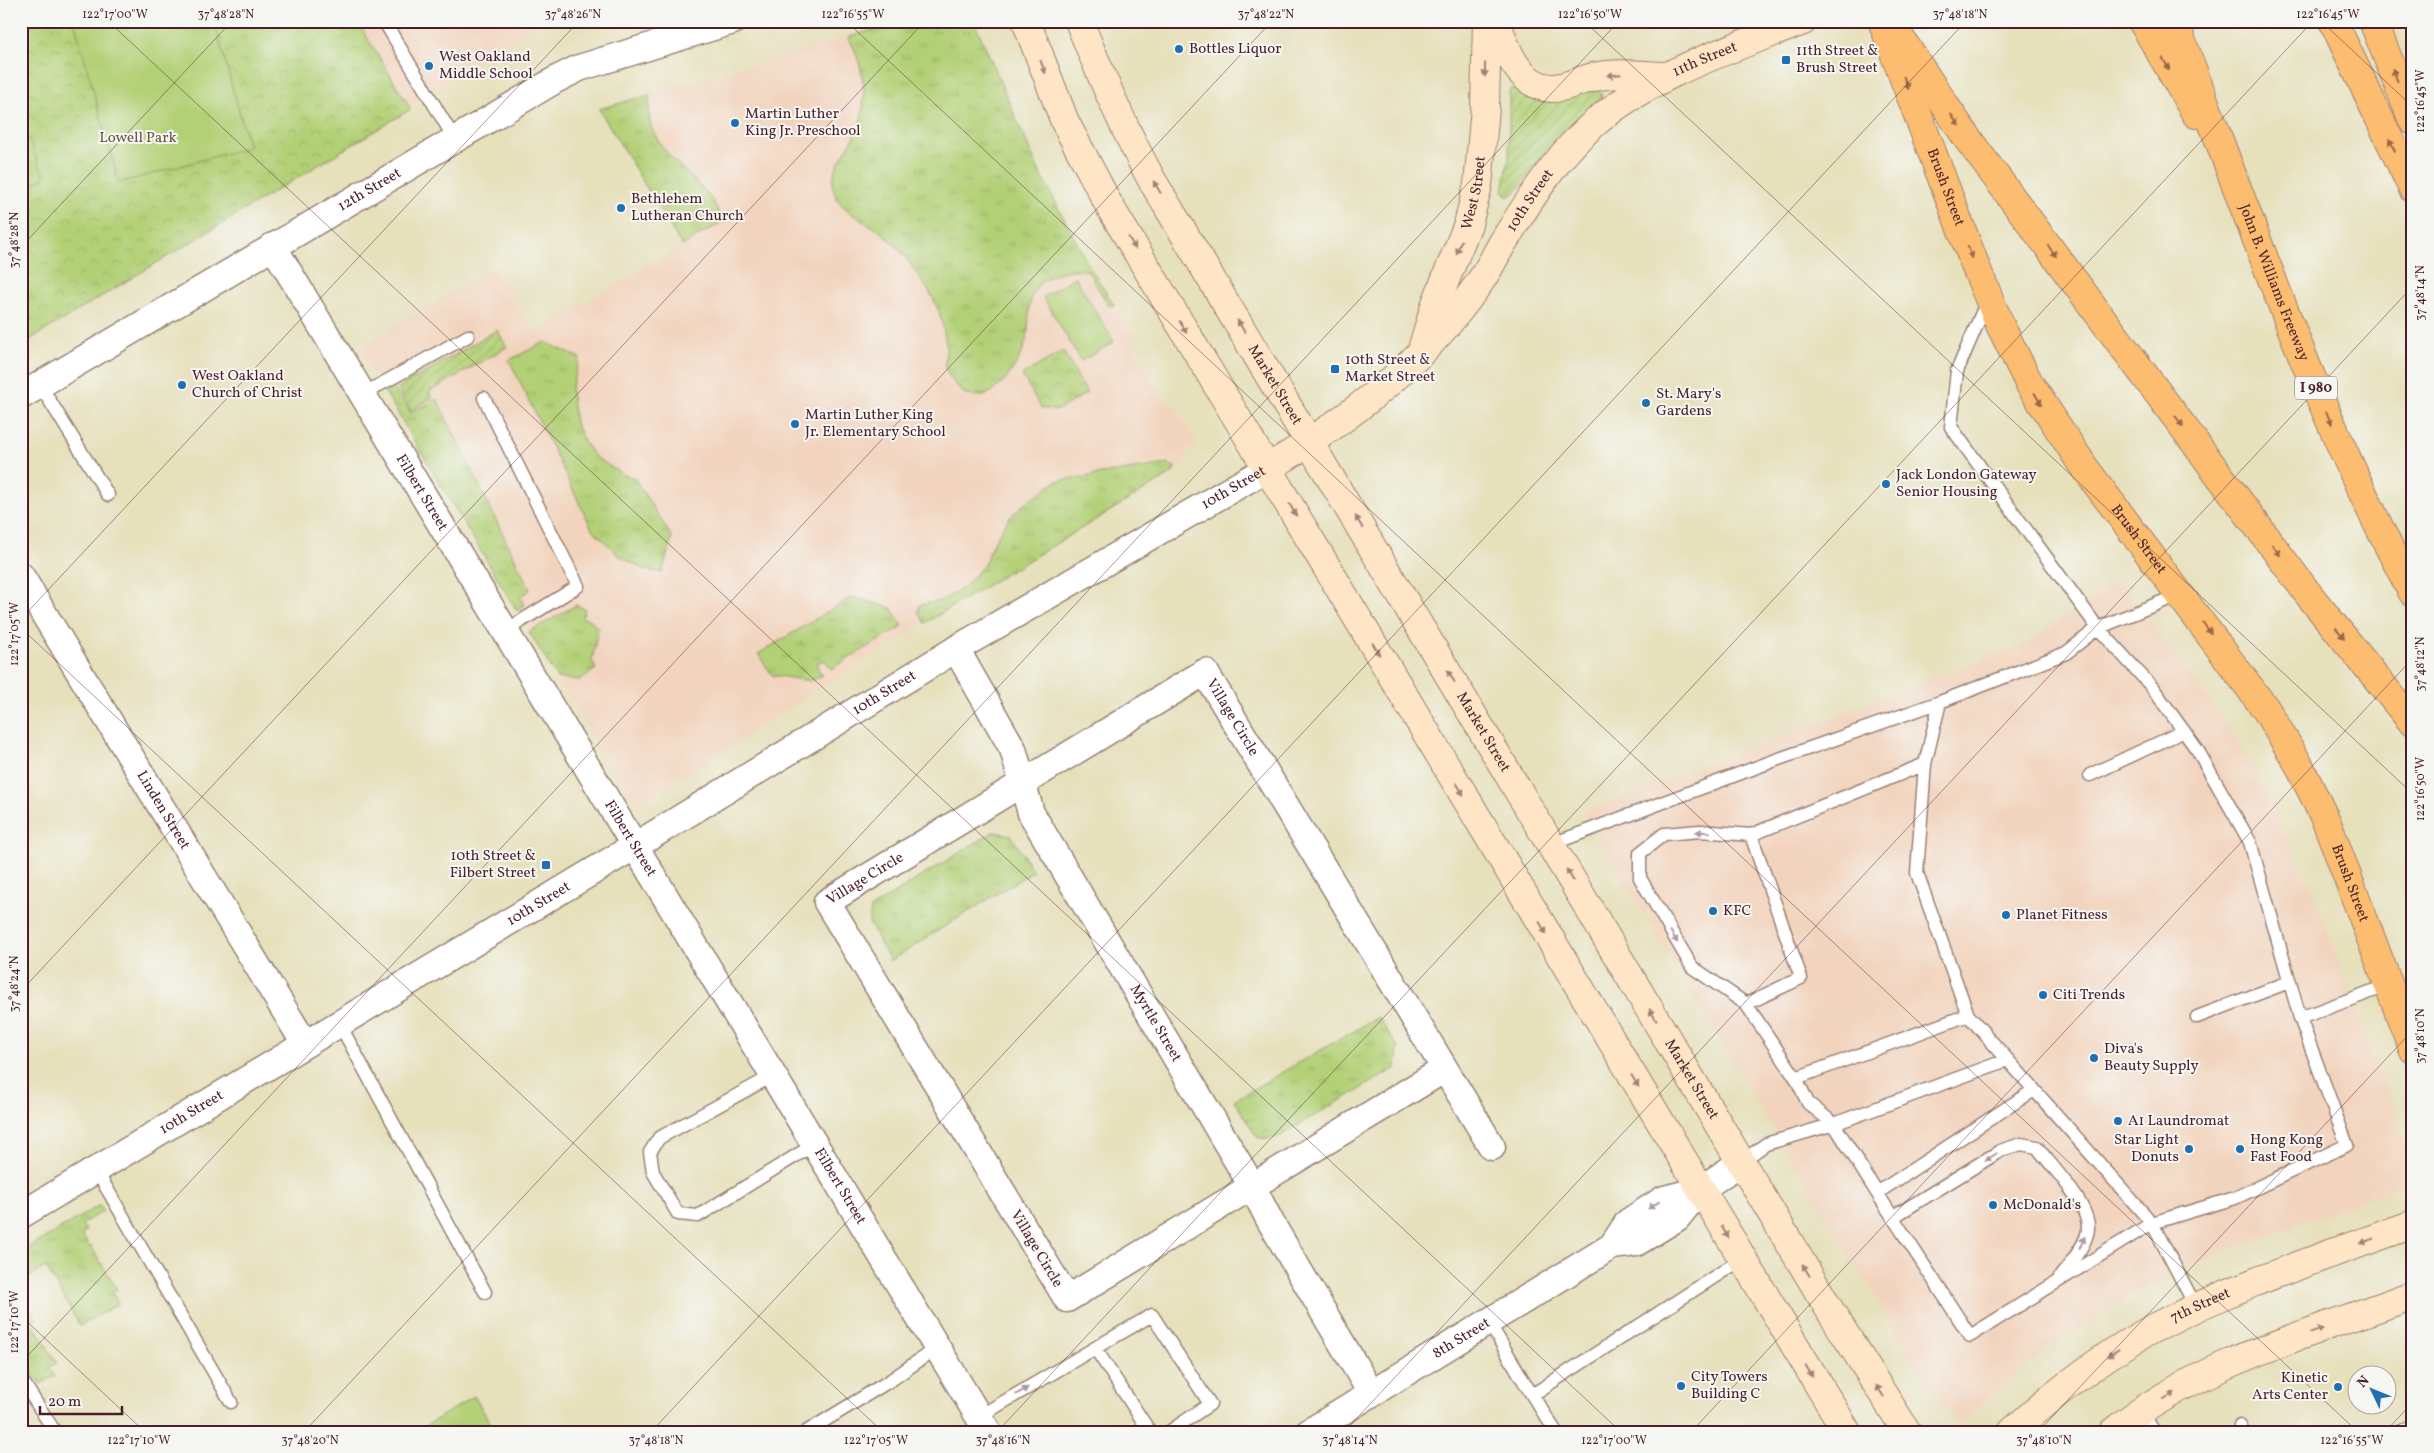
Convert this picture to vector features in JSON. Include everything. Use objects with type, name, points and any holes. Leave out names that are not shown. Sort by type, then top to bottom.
[{"type":"main road","points":[[1026,21],[1065,122],[1087,164],[1700,1190],[1847,1432]]},
{"type":"main road","name":"Market Street","points":[[1079,21],[1130,139],[1741,1162],[1868,1373],[1907,1432]]},
{"type":"main road","name":"West Street","points":[[1421,355],[1436,304],[1468,224],[1478,185],[1485,108],[1486,21]]},
{"type":"main road","points":[[1496,21],[1509,57],[1519,70],[1534,82],[1552,88],[1594,77],[1627,74],[1663,76]]},
{"type":"main road","name":"11th Street","points":[[1663,76],[1803,21]]},
{"type":"main road","name":"Brush Street","points":[[1882,21],[1988,298],[2015,357],[2064,439],[2265,708],[2298,763],[2327,823],[2413,1049]]},
{"type":"main road","points":[[1890,21],[1967,138],[2309,595],[2413,723]]},
{"type":"main road","points":[[2142,21],[2166,66],[2234,177]]},
{"type":"main road","name":"John B. Williams Freeway","points":[[2174,21],[2324,408],[2376,522],[2413,593]]},
{"type":"main road","points":[[2332,21],[2413,189]]},
{"type":"main road","points":[[2373,21],[2413,121]]},
{"type":"main road","name":"10th Street","points":[[1268,468],[1344,420],[1421,355],[1478,286],[1504,242],[1560,158],[1589,128],[1663,76]]},
{"type":"main road","name":"7th Street","points":[[2012,1432],[2038,1408],[2091,1367],[2155,1327],[2196,1307],[2413,1224]]},
{"type":"main road","points":[[2113,1432],[2148,1422],[2186,1386],[2221,1368],[2413,1295]]},
{"type":"street","name":"12th Street","points":[[31,390],[533,92],[579,68],[734,21]]},
{"type":"street","name":"Filbert Street","points":[[273,246],[984,1424]]},
{"type":"street","name":"10th Street","points":[[21,1215],[635,846],[956,649],[1268,468]]},
{"type":"street","name":"Linden Street","points":[[21,576],[305,1044]]},
{"type":"street","name":"Myrtle Street","points":[[956,649],[1013,749],[1031,813],[1252,1186],[1270,1221],[1371,1393]]},
{"type":"street","name":"Village Circle","points":[[1445,1069],[1067,1299],[827,902],[1205,672],[1445,1069],[1492,1147]]},
{"type":"street","name":"8th Street","points":[[1310,1432],[1612,1246],[1628,1222],[1664,1199],[1700,1190],[1741,1162]]},
{"type":"lane","points":[[384,21],[454,138]]},
{"type":"lane","points":[[1925,764],[1751,834],[1700,831],[1664,834],[1640,853],[1640,878],[1692,967],[1746,1004],[1796,1078],[1808,1103],[1834,1124],[1970,1336],[2152,1223],[2235,1198],[2347,1146],[2300,1018],[2250,842],[2198,751],[2184,731],[2152,687],[2098,628],[1952,427],[1957,371],[1988,298]]},
{"type":"lane","points":[[362,394],[468,336]]},
{"type":"lane","points":[[31,390],[108,495]]},
{"type":"lane","points":[[484,398],[578,586],[505,631]]},
{"type":"lane","points":[[1552,844],[1776,760],[1940,702],[2066,653],[2098,628],[2181,594]]},
{"type":"lane","points":[[1940,702],[1925,764],[1917,873],[1968,1015],[2152,1223],[2196,1307]]},
{"type":"lane","points":[[2090,775],[2184,731]]},
{"type":"lane","points":[[1746,1004],[1801,978],[1751,834]]},
{"type":"lane","points":[[2197,1017],[2289,982]]},
{"type":"lane","points":[[2300,1018],[2389,986]]},
{"type":"lane","points":[[1796,1078],[1968,1015]]},
{"type":"lane","points":[[339,1023],[485,1292]]},
{"type":"lane","points":[[1741,1162],[1766,1144],[1834,1124],[2007,1060]]},
{"type":"lane","points":[[774,1075],[659,1138],[650,1152],[653,1172],[678,1214],[698,1216],[815,1144]]},
{"type":"lane","points":[[1877,1193],[2034,1090]]},
{"type":"lane","points":[[1893,1217],[2000,1151],[2021,1144],[2037,1148],[2075,1195],[2086,1213],[2089,1228],[2078,1253],[2055,1283]]},
{"type":"lane","points":[[96,1170],[230,1402]]},
{"type":"lane","points":[[1532,1395],[1742,1259]]},
{"type":"lane","points":[[984,1424],[1095,1348],[1152,1315],[1210,1404],[1169,1432]]},
{"type":"lane","points":[[1488,1321],[1556,1432]]},
{"type":"lane","points":[[806,1432],[891,1380],[938,1346]]},
{"type":"lane","points":[[1095,1348],[1150,1432]]},
{"type":"lane","points":[[21,1380],[56,1432]]},
{"type":"lane","points":[[2398,1432],[2413,1425]]},
{"type":"shaded area","name":"West Oakland Middle School","points":[[357,21],[556,21],[536,27],[409,105]]},
{"type":"shaded area","name":"Martin Luther King Jr. Elementary School","points":[[903,21],[974,21],[1037,167],[1062,216],[1088,264],[1138,343],[1135,350],[1164,401],[1174,405],[1196,442],[1193,450],[1190,449],[1182,468],[924,623],[641,802],[634,802],[628,795],[359,348],[495,267],[534,333],[681,246],[599,109]]},
{"type":"shaded area","points":[[2118,581],[2210,701],[2241,747],[2265,789],[2312,891],[2413,1161],[2413,1182],[2218,1254],[2134,1293],[2051,1346],[1957,1426],[1914,1362],[1582,812],[1928,680],[2023,646]]},
{"type":"green space","name":"Lowell Park","points":[[21,21],[357,21],[411,109],[21,345]]},
{"type":"green space","points":[[74,21],[214,21],[249,147],[119,183]]},
{"type":"green space","points":[[903,21],[974,21],[1037,167],[1088,264],[1114,305],[1109,306],[1087,270],[1059,272],[1043,280],[1033,294],[1029,307],[1026,341],[1018,360],[1000,385],[984,396],[966,395],[954,383],[947,372],[945,368],[946,341],[940,313],[930,293],[909,262],[880,231],[847,210],[836,196],[833,187],[836,167],[853,139],[862,114],[864,100],[864,87],[859,61],[848,37]]},
{"type":"green space","points":[[1515,87],[1537,97],[1599,90],[1602,94],[1601,98],[1554,139],[1517,191],[1508,197],[1503,190],[1509,157],[1509,91]]},
{"type":"green space","points":[[649,95],[650,122],[658,140],[677,164],[708,195],[722,222],[682,246],[599,109]]},
{"type":"green space","points":[[21,122],[45,178],[21,188]]},
{"type":"green space","points":[[1075,277],[1114,342],[1081,361],[1043,297]]},
{"type":"green space","points":[[497,330],[507,347],[429,392],[432,398],[411,411],[398,388]]},
{"type":"green space","points":[[545,342],[580,358],[571,389],[575,423],[586,445],[595,457],[622,474],[636,478],[636,481],[672,537],[662,573],[643,569],[618,555],[592,529],[509,360]]},
{"type":"green space","points":[[1063,351],[1087,393],[1056,411],[1041,408],[1022,375]]},
{"type":"green space","points":[[392,385],[411,413],[437,399],[530,590],[520,597],[524,605],[517,611],[385,392]]},
{"type":"green space","points":[[1166,464],[1175,467],[1173,473],[925,623],[918,612],[920,605],[943,600],[964,587],[984,565],[992,545],[1009,518],[1025,503],[1057,481]]},
{"type":"green space","points":[[852,597],[891,608],[903,626],[831,669],[826,661],[819,661],[817,667],[822,675],[811,681],[772,675],[758,654]]},
{"type":"green space","points":[[576,605],[585,609],[582,618],[591,620],[598,629],[592,661],[596,669],[580,680],[557,678],[529,632]]},
{"type":"green space","points":[[993,832],[1011,835],[1033,871],[890,961],[869,923],[871,908]]},
{"type":"green space","points":[[1378,1017],[1398,1047],[1396,1068],[1278,1137],[1267,1139],[1257,1137],[1234,1100]]},
{"type":"green space","points":[[100,1205],[103,1211],[82,1224],[86,1231],[82,1234],[117,1289],[112,1292],[118,1304],[80,1326],[46,1267],[21,1282],[21,1252]]},
{"type":"green space","points":[[21,1294],[36,1318],[21,1327]]},
{"type":"green space","points":[[34,1325],[57,1363],[49,1367],[55,1376],[40,1384],[21,1354],[21,1333]]},
{"type":"green space","points":[[474,1396],[496,1432],[422,1432],[421,1429]]},
{"type":"place","name":"Bottles Liquor","points":[[1179,49]]},
{"type":"place","name":"11th Street & Brush Street","points":[[1786,60]]},
{"type":"place","name":"West Oakland Middle School","points":[[429,66]]},
{"type":"place","name":"Martin Luther King Jr. Preschool","points":[[735,123]]},
{"type":"place","name":"Bethlehem Lutheran Church","points":[[621,208]]},
{"type":"place","name":"10th Street & Market Street","points":[[1335,369]]},
{"type":"place","name":"West Oakland Church of Christ","points":[[182,385]]},
{"type":"place","name":"St. Mary's Gardens","points":[[1646,403]]},
{"type":"place","name":"Martin Luther King Jr. Elementary School","points":[[795,424]]},
{"type":"place","name":"Jack London Gateway Senior Housing","points":[[1886,484]]},
{"type":"place","name":"10th Street & Filbert Street","points":[[546,865]]},
{"type":"place","name":"KFC","points":[[1713,911]]},
{"type":"place","name":"Planet Fitness","points":[[2006,915]]},
{"type":"place","name":"Citi Trends","points":[[2043,995]]},
{"type":"place","name":"Diva's Beauty Supply","points":[[2094,1058]]},
{"type":"place","name":"A1 Laundromat","points":[[2118,1121]]},
{"type":"place","name":"Star Light Donuts","points":[[2189,1149]]},
{"type":"place","name":"Hong Kong Fast Food","points":[[2240,1149]]},
{"type":"place","name":"McDonald's","points":[[1993,1205]]},
{"type":"place","name":"City Towers Building C","points":[[1681,1386]]},
{"type":"place","name":"Kinetic Arts Center","points":[[2338,1387]]}]
